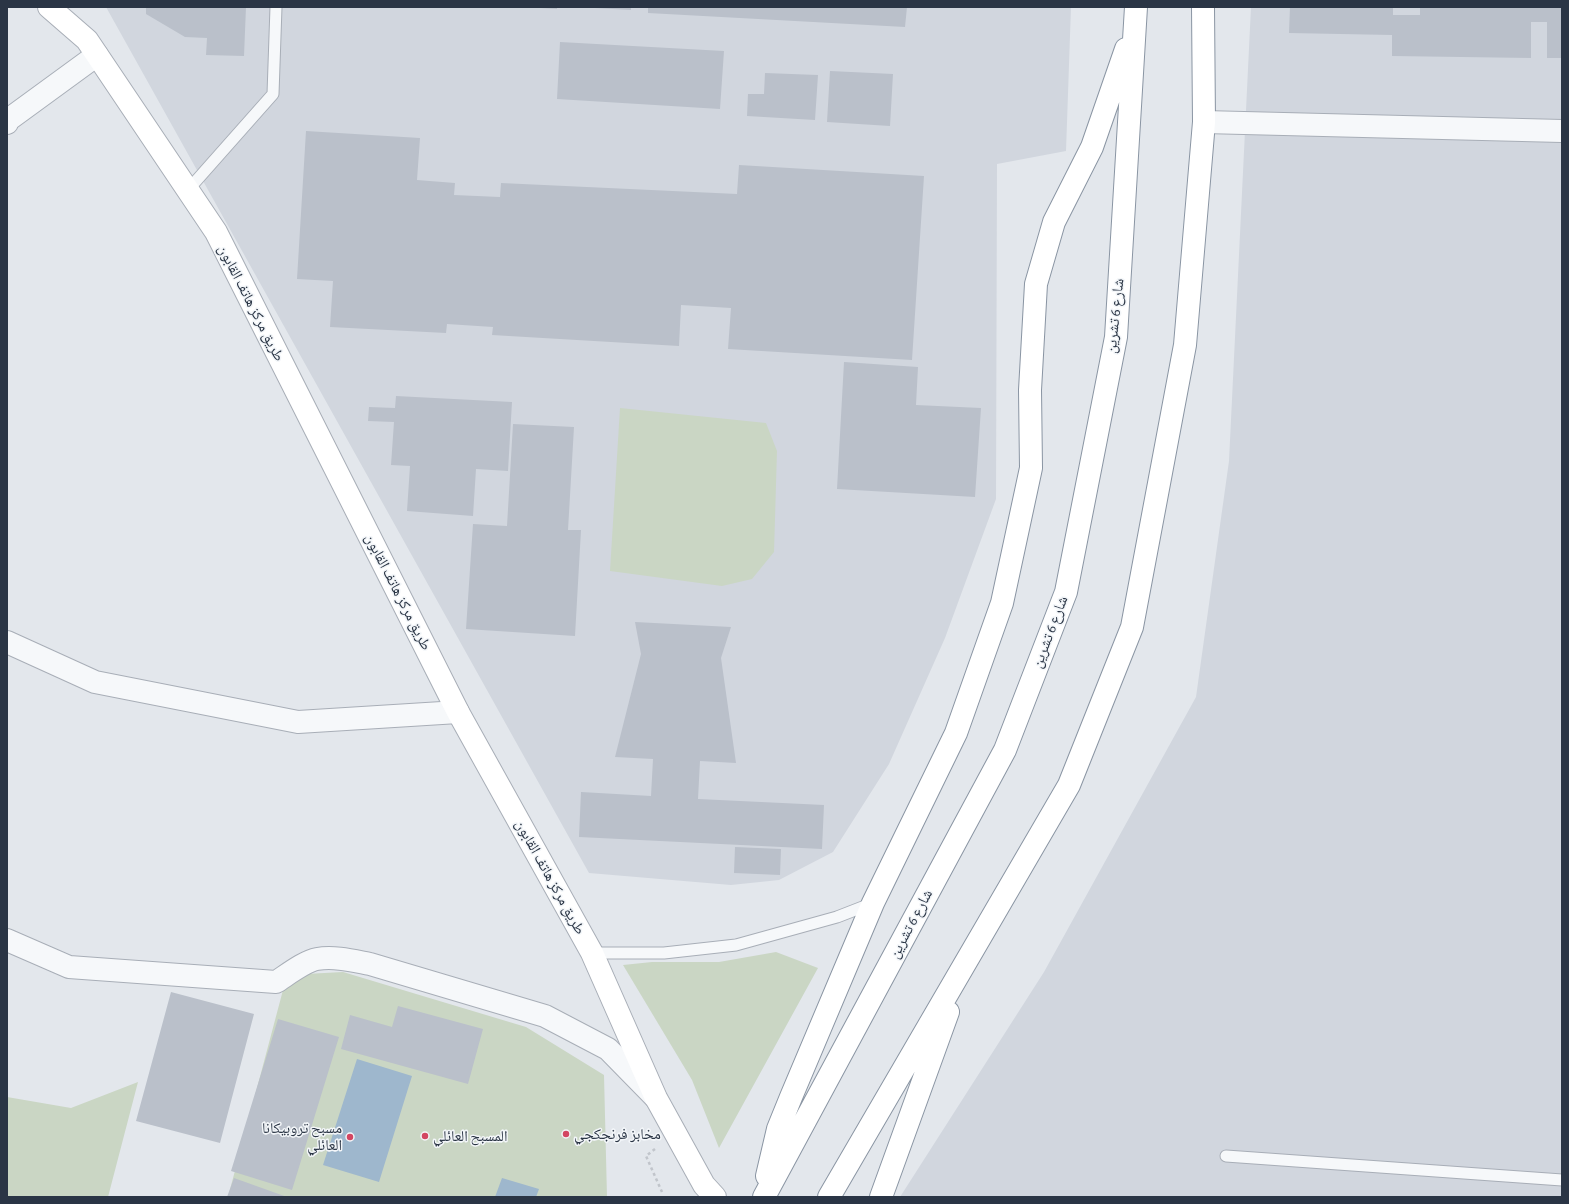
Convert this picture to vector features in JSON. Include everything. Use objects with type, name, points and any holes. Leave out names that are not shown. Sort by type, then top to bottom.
[{"type":"main road","name":"طريق مركز هاتف القابون","points":[[49,7],[87,40],[216,232],[458,712],[592,953],[656,1098],[704,1184],[715,1197]]},
{"type":"main road","points":[[829,1197],[1069,785],[1132,627],[1185,345],[1204,122],[1203,7]]},
{"type":"main road","points":[[764,1197],[769,1163],[778,1129],[874,903],[956,733],[1002,603],[1031,468],[1030,390],[1036,284],[1054,222],[1092,147],[1135,14]]},
{"type":"main road","name":"شارع 6 تشرين","points":[[764,1197],[1005,750],[1066,592],[1116,337],[1135,14]]},
{"type":"main road","points":[[881,1197],[967,961]]},
{"type":"street","points":[[7,123],[8,120],[97,55]]},
{"type":"street","points":[[1204,122],[1562,131]]},
{"type":"street","points":[[7,642],[95,682],[298,722],[458,712]]},
{"type":"street","points":[[7,940],[69,967],[276,982],[297,968],[317,959],[348,960],[370,964],[545,1016],[608,1049],[656,1098]]},
{"type":"lane","points":[[188,190],[273,94],[276,7]]},
{"type":"lane","points":[[592,953],[664,953],[736,944],[837,917],[874,903]]},
{"type":"lane","points":[[1226,1156],[1562,1180]]},
{"type":"path","points":[[646,1156],[662,1192]]},
{"type":"shaded area","points":[[106,7],[1071,7],[1066,151],[997,164],[996,499],[945,638],[889,764],[833,852],[779,880],[731,885],[589,873]]},
{"type":"shaded area","points":[[1251,7],[1562,7],[1562,1197],[900,1197],[1044,972],[1196,697],[1229,461]]},
{"type":"green space","points":[[620,408],[766,423],[777,451],[774,552],[752,579],[722,586],[610,571]]},
{"type":"green space","points":[[776,952],[818,968],[719,1148],[692,1080],[623,965],[652,962],[719,962]]},
{"type":"green space","name":"المسبح العائلي","points":[[343,972],[526,1027],[604,1075],[607,1197],[228,1197],[287,975]]},
{"type":"green space","points":[[138,1082],[108,1197],[7,1197],[7,1097],[71,1108]]},
{"type":"water","points":[[357,1059],[412,1076],[379,1182],[323,1165]]},
{"type":"water","points":[[502,1178],[539,1189],[536,1197],[495,1197]]},
{"type":"building","points":[[146,7],[246,7],[244,56],[206,55],[207,38],[185,37],[146,14]]},
{"type":"building","points":[[557,7],[557,9],[540,8]]},
{"type":"building","points":[[631,7],[631,10],[595,8]]},
{"type":"building","points":[[648,7],[907,7],[905,27],[648,13]]},
{"type":"building","points":[[1290,7],[1393,7],[1393,15],[1420,15],[1420,7],[1562,7],[1562,58],[1547,58],[1547,22],[1531,22],[1531,58],[1392,56],[1392,35],[1289,33]]},
{"type":"building","points":[[560,42],[724,51],[720,109],[557,99]]},
{"type":"building","points":[[830,71],[893,74],[890,126],[827,122]]},
{"type":"building","points":[[765,73],[818,75],[815,120],[747,116],[748,94],[764,94]]},
{"type":"building","points":[[306,131],[420,138],[417,180],[455,183],[454,195],[500,197],[501,183],[737,194],[739,165],[924,176],[912,360],[728,349],[731,308],[681,305],[679,346],[492,335],[493,327],[447,324],[446,333],[330,327],[333,281],[297,279]]},
{"type":"building","points":[[844,362],[918,367],[916,405],[981,408],[975,497],[837,489]]},
{"type":"building","points":[[396,396],[512,402],[508,471],[476,469],[473,516],[407,511],[410,466],[391,465],[394,422],[368,421],[369,407],[395,408]]},
{"type":"building","points":[[513,424],[574,427],[568,530],[581,530],[575,636],[466,629],[473,524],[507,526]]},
{"type":"building","points":[[635,622],[731,627],[721,658],[736,763],[700,761],[698,799],[824,805],[822,849],[579,837],[581,792],[651,796],[653,759],[615,757],[641,654]]},
{"type":"building","points":[[735,847],[781,849],[780,875],[734,873]]},
{"type":"building","points":[[171,992],[254,1014],[220,1143],[136,1121]]},
{"type":"building","points":[[398,1006],[483,1029],[468,1084],[341,1049],[350,1015],[392,1027]]},
{"type":"building","points":[[278,1019],[339,1037],[292,1190],[231,1171]]},
{"type":"building","points":[[234,1178],[287,1197],[227,1197]]},
{"type":"place","name":"مخابز فرنجكجي","points":[[566,1134]]},
{"type":"place","name":"المسبح العائلي","points":[[425,1136]]},
{"type":"place","name":"مسبح تروبيكانا العائلي","points":[[350,1137]]}]
